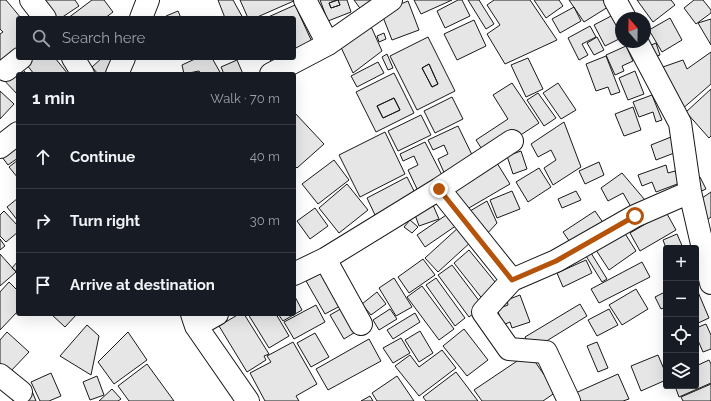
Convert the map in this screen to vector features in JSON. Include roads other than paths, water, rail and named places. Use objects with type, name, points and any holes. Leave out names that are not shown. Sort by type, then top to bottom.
[{"type":"street","points":[[31,0],[43,16]]},
{"type":"street","points":[[142,16],[148,0]]},
{"type":"street","points":[[304,0],[328,44]]},
{"type":"street","points":[[275,72],[328,44],[391,0]]},
{"type":"street","points":[[615,0],[622,12]]},
{"type":"street","points":[[640,48],[680,123],[690,192],[711,283]]},
{"type":"street","points":[[74,60],[82,72]]},
{"type":"street","points":[[118,72],[123,60]]},
{"type":"street","points":[[0,147],[16,134]]},
{"type":"street","points":[[296,273],[324,259],[439,189],[512,141]]},
{"type":"street","points":[[439,189],[512,280]]},
{"type":"street","points":[[569,401],[546,352],[509,349],[483,312],[512,280],[556,261],[635,216],[690,192]]},
{"type":"street","points":[[324,259],[361,324]]},
{"type":"street","points":[[209,316],[194,320],[248,401]]},
{"type":"street","points":[[0,375],[21,392]]}]
